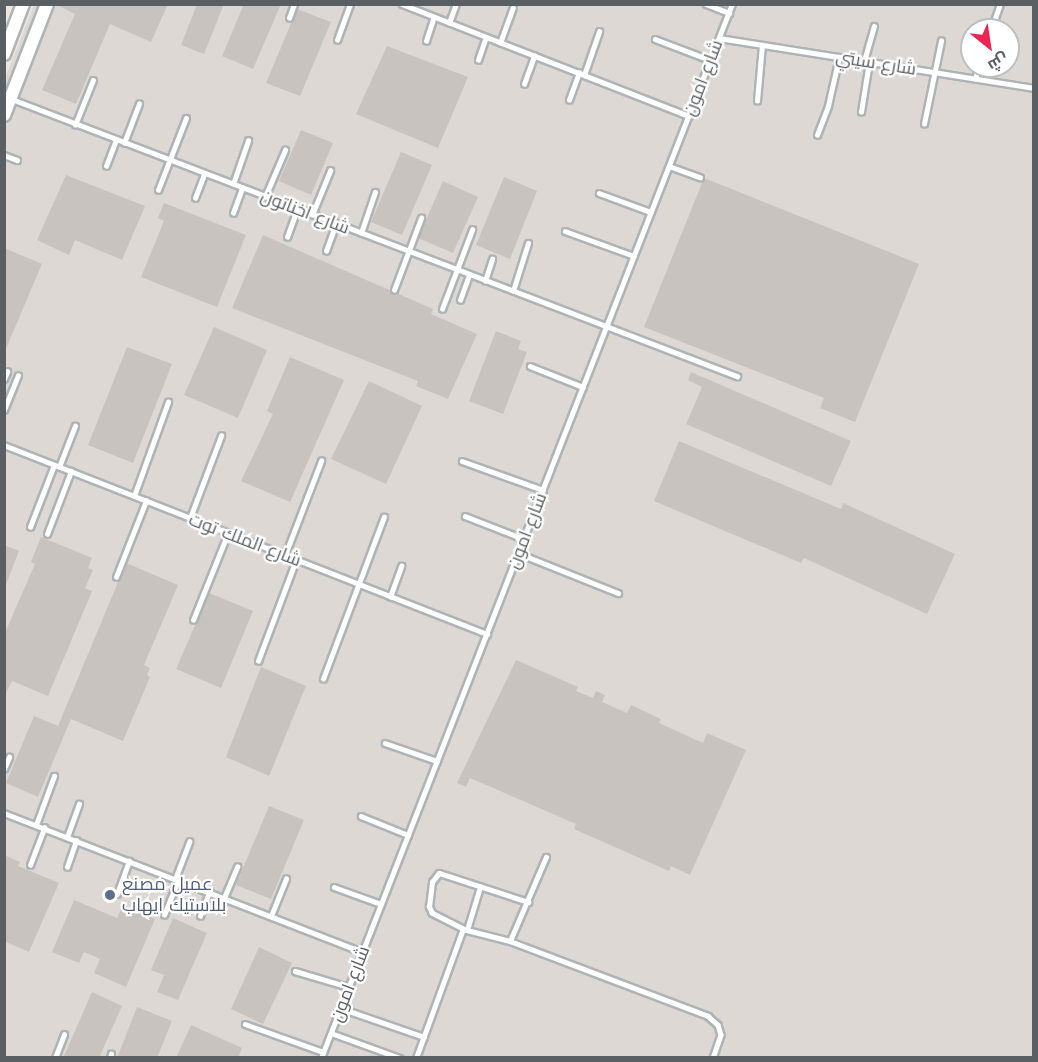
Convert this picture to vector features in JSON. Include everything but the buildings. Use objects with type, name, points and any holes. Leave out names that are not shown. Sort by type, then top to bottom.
[{"type":"street","points":[[4,54],[23,4]]},
{"type":"street","points":[[4,115],[8,97],[46,4]]},
{"type":"lane","points":[[289,18],[294,4]]},
{"type":"lane","points":[[337,40],[350,4]]},
{"type":"lane","points":[[449,23],[456,4]]},
{"type":"lane","points":[[706,4],[729,13]]},
{"type":"lane","name":"شارع امون","points":[[322,1055],[732,4]]},
{"type":"lane","points":[[403,5],[689,116]]},
{"type":"lane","points":[[500,42],[513,8]]},
{"type":"lane","points":[[426,41],[434,17]]},
{"type":"lane","points":[[861,112],[866,62],[874,26]]},
{"type":"lane","points":[[569,100],[599,32]]},
{"type":"lane","points":[[477,60],[486,37]]},
{"type":"lane","name":"شارع سيتي","points":[[719,38],[1034,88]]},
{"type":"lane","points":[[655,39],[710,60]]},
{"type":"lane","points":[[924,124],[932,72],[941,41]]},
{"type":"lane","points":[[757,101],[762,45]]},
{"type":"lane","points":[[524,84],[534,56]]},
{"type":"lane","points":[[817,135],[828,106],[839,57]]},
{"type":"lane","points":[[75,125],[93,80]]},
{"type":"lane","name":"شارع اخناتون","points":[[8,97],[75,125],[736,376]]},
{"type":"lane","points":[[124,143],[139,104]]},
{"type":"lane","points":[[158,190],[186,118]]},
{"type":"lane","points":[[106,166],[116,140]]},
{"type":"lane","points":[[232,184],[248,141]]},
{"type":"lane","points":[[265,197],[285,150]]},
{"type":"lane","points":[[4,155],[17,160]]},
{"type":"lane","points":[[669,166],[700,177]]},
{"type":"lane","points":[[312,215],[330,171]]},
{"type":"lane","points":[[195,198],[204,174]]},
{"type":"lane","points":[[233,213],[242,188]]},
{"type":"lane","points":[[361,233],[375,192]]},
{"type":"lane","points":[[599,193],[651,212]]},
{"type":"lane","points":[[287,237],[297,209]]},
{"type":"lane","points":[[394,290],[421,218]]},
{"type":"lane","points":[[326,251],[336,224]]},
{"type":"lane","points":[[442,309],[472,230]]},
{"type":"lane","points":[[565,231],[634,256]]},
{"type":"lane","points":[[513,291],[528,243]]},
{"type":"lane","points":[[485,281],[492,259]]},
{"type":"lane","points":[[460,300],[469,275]]},
{"type":"lane","points":[[530,366],[583,387]]},
{"type":"lane","points":[[4,379],[7,372]]},
{"type":"lane","points":[[4,410],[18,376]]},
{"type":"lane","points":[[134,496],[168,402]]},
{"type":"lane","points":[[30,527],[75,426]]},
{"type":"lane","points":[[190,518],[221,436]]},
{"type":"lane","name":"شارع الملك توت","points":[[4,445],[486,634]]},
{"type":"lane","points":[[285,555],[321,461]]},
{"type":"lane","points":[[462,461],[543,490]]},
{"type":"lane","points":[[47,534],[71,471]]},
{"type":"lane","points":[[116,577],[146,501]]},
{"type":"lane","points":[[465,516],[524,539]]},
{"type":"lane","points":[[323,679],[384,517]]},
{"type":"lane","points":[[193,620],[228,533]]},
{"type":"lane","points":[[518,553],[618,593]]},
{"type":"lane","points":[[258,661],[296,560]]},
{"type":"lane","points":[[390,597],[401,566]]},
{"type":"lane","points":[[385,743],[437,761]]},
{"type":"lane","points":[[4,769],[9,757]]},
{"type":"lane","points":[[36,825],[54,776]]},
{"type":"lane","points":[[67,837],[79,804]]},
{"type":"lane","points":[[4,813],[363,952]]},
{"type":"lane","points":[[361,816],[408,834]]},
{"type":"lane","points":[[30,866],[44,828]]},
{"type":"lane","points":[[67,867],[76,841]]},
{"type":"lane","points":[[164,915],[189,842]]},
{"type":"lane","points":[[510,941],[546,857]]},
{"type":"lane","points":[[117,894],[129,861]]},
{"type":"lane","points":[[225,898],[237,867]]},
{"type":"lane","points":[[528,902],[439,873],[432,882],[429,907],[432,913],[465,929],[510,941],[708,1016],[718,1025],[721,1035],[713,1058]]},
{"type":"lane","points":[[271,916],[286,879]]},
{"type":"lane","points":[[334,887],[381,904]]},
{"type":"lane","points":[[416,1058],[480,887]]},
{"type":"lane","points":[[200,916],[209,892]]},
{"type":"lane","points":[[295,971],[349,987]]},
{"type":"lane","points":[[340,1008],[424,1036]]},
{"type":"lane","points":[[245,1024],[322,1055]]},
{"type":"lane","points":[[331,1034],[400,1058]]},
{"type":"lane","points":[[55,1058],[64,1035]]},
{"type":"shaded area","points":[[34,5],[1033,5],[1033,1057],[5,1057],[4,81]]},
{"type":"place","name":"عميل مصنع بلاستيك ايهاب","points":[[110,895]]}]
